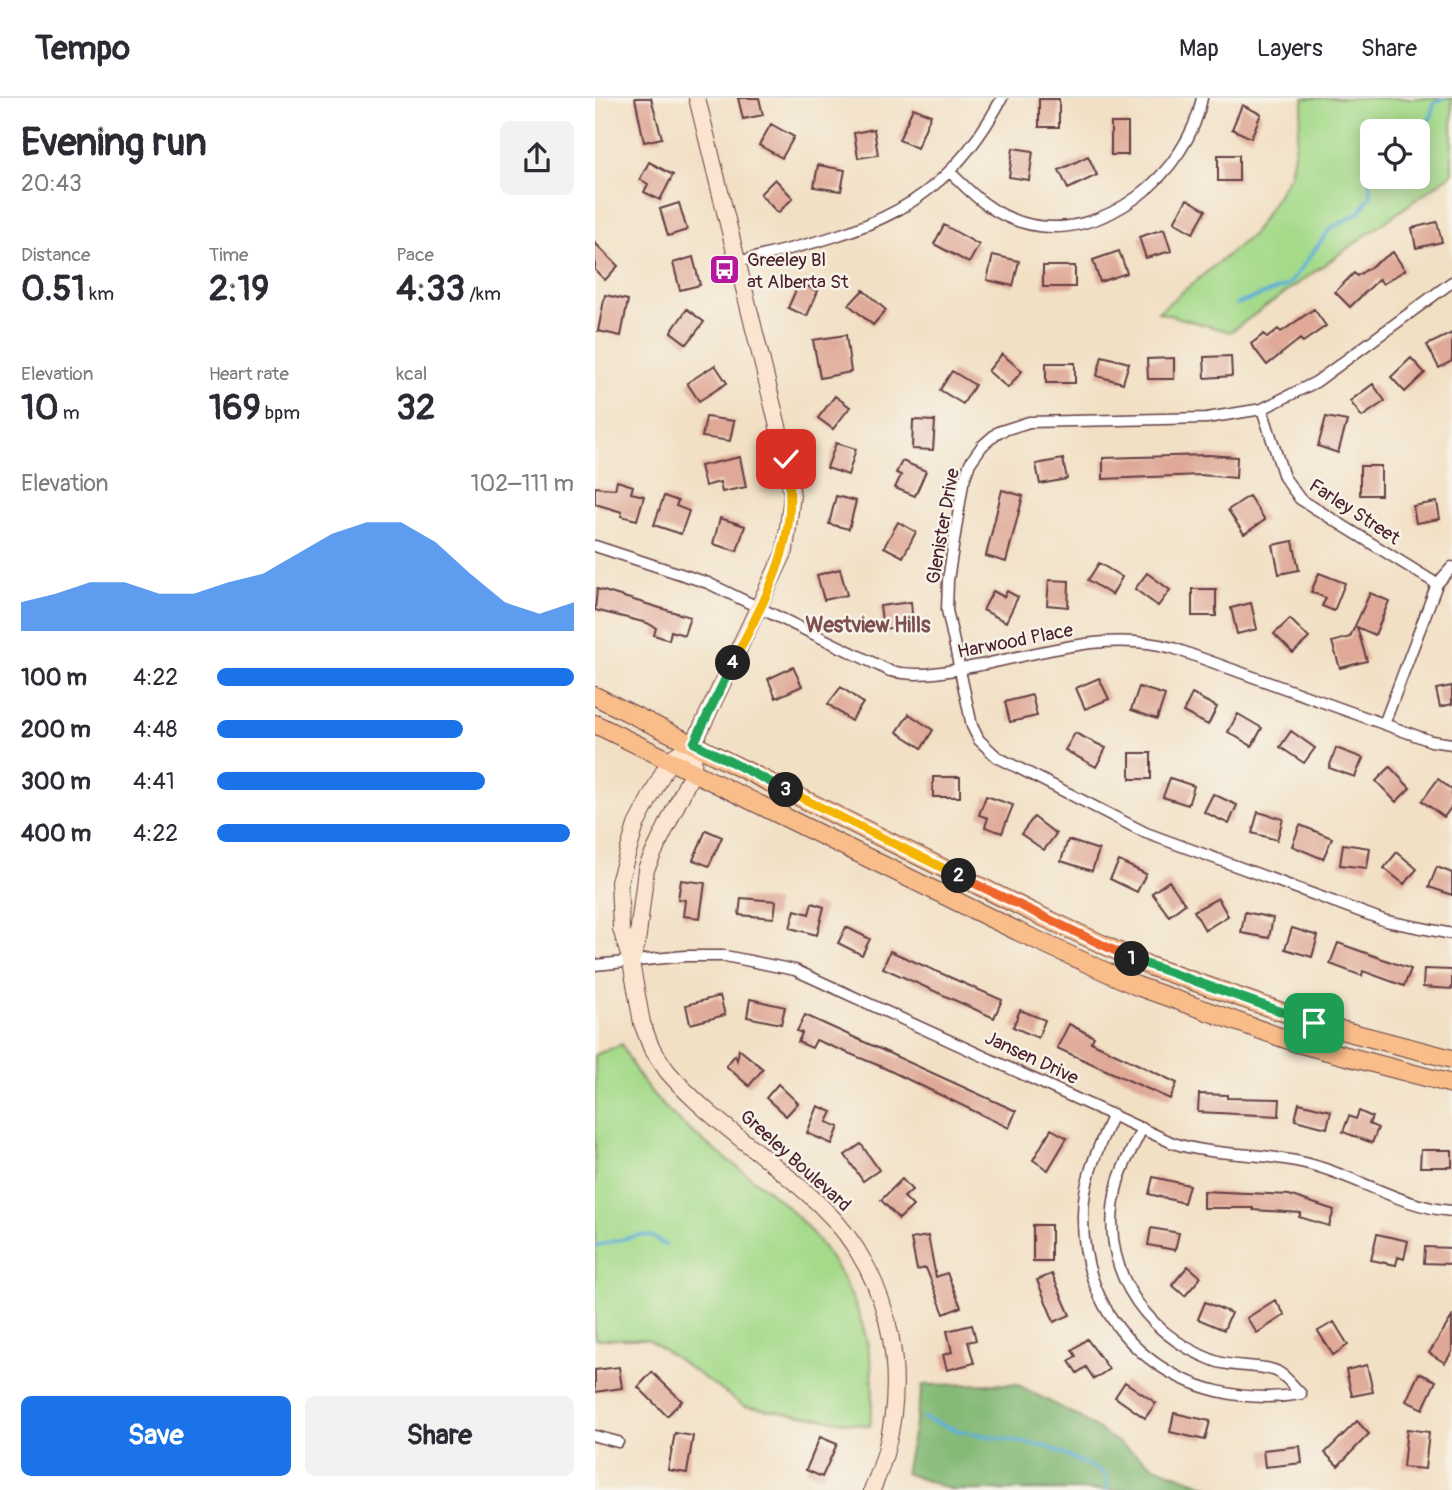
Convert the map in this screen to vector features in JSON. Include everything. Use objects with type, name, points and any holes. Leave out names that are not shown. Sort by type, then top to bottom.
[{"type":"main road","points":[[595,696],[1032,912],[1152,967],[1314,1023],[1452,1059]]},
{"type":"main road","points":[[595,724],[1017,931],[1137,986],[1297,1043],[1452,1084]]},
{"type":"street","name":"Greeley Boulevard","points":[[631,962],[637,943],[646,869],[693,771],[694,743],[760,609],[785,551],[792,495],[786,459],[697,98]]},
{"type":"street","points":[[737,262],[869,226],[915,200],[950,172],[981,133],[1002,98]]},
{"type":"street","points":[[950,172],[977,199],[1012,220],[1048,227],[1089,222],[1124,205],[1165,171],[1187,142],[1202,98]]},
{"type":"street","name":"Glenister Drive","points":[[1452,282],[1315,383],[1262,409],[1207,418],[1029,422],[998,432],[982,446],[970,463],[963,483],[948,580],[947,610],[972,726],[979,740],[997,757],[1146,832],[1386,921],[1452,934]]},
{"type":"street","name":"Farley Street","points":[[1262,409],[1284,477],[1300,499],[1437,584]]},
{"type":"street","name":"Harwood Place","points":[[595,547],[688,575],[890,671],[920,675],[1094,642],[1134,640],[1173,648],[1431,741],[1452,744]]},
{"type":"street","points":[[1384,724],[1437,584],[1452,567]]},
{"type":"street","name":"Greeley Boulevard","points":[[694,743],[670,759],[632,835],[619,882],[621,929],[631,962],[642,1023],[651,1046],[667,1071],[820,1205],[859,1254],[877,1289],[888,1320],[895,1395],[886,1454],[872,1490]]},
{"type":"street","name":"Jansen Drive","points":[[595,965],[725,956],[795,970],[1142,1128],[1197,1150],[1304,1163],[1345,1175],[1395,1198],[1452,1211]]},
{"type":"street","points":[[1113,1114],[1088,1175],[1083,1214],[1089,1272],[1114,1321],[1134,1346],[1175,1377],[1191,1385],[1268,1399],[1301,1394],[1277,1371],[1217,1362],[1165,1335],[1132,1295],[1120,1271],[1112,1218],[1118,1181],[1142,1128]]},
{"type":"street","points":[[595,1436],[618,1443]]},
{"type":"green space","points":[[1304,98],[1452,98],[1452,174],[1230,332],[1158,312],[1253,234],[1290,175]]},
{"type":"green space","points":[[622,1044],[649,1090],[667,1109],[795,1214],[836,1267],[863,1327],[870,1359],[873,1392],[870,1426],[744,1406],[648,1339],[595,1339],[595,1055]]},
{"type":"green space","points":[[1016,1384],[1079,1417],[1154,1466],[1218,1490],[952,1490],[905,1473],[923,1385]]},
{"type":"building","points":[[635,98],[651,98],[662,138],[644,142]]},
{"type":"building","points":[[738,98],[759,98],[763,115],[743,119]]},
{"type":"building","points":[[1039,99],[1059,99],[1059,127],[1039,127]]},
{"type":"building","points":[[1242,105],[1261,114],[1251,138],[1232,129]]},
{"type":"building","points":[[913,108],[931,115],[917,148],[899,140]]},
{"type":"building","points":[[1111,123],[1128,123],[1128,155],[1111,155]]},
{"type":"building","points":[[771,124],[794,137],[782,158],[759,145]]},
{"type":"building","points":[[874,129],[878,155],[858,158],[854,133]]},
{"type":"building","points":[[1013,148],[1033,151],[1029,180],[1009,177]]},
{"type":"building","points":[[1218,155],[1239,155],[1239,181],[1218,181]]},
{"type":"building","points":[[1088,156],[1097,175],[1068,189],[1059,170]]},
{"type":"building","points":[[649,162],[673,175],[660,200],[644,192],[648,184],[640,179]]},
{"type":"building","points":[[818,165],[845,170],[841,191],[814,187]]},
{"type":"building","points":[[775,179],[793,198],[778,213],[760,194]]},
{"type":"building","points":[[1187,199],[1206,210],[1193,233],[1174,222]]},
{"type":"building","points":[[679,203],[687,230],[668,236],[660,209]]},
{"type":"building","points":[[1437,222],[1442,242],[1416,248],[1412,228]]},
{"type":"building","points":[[944,225],[979,245],[969,263],[934,244]]},
{"type":"building","points":[[1164,229],[1171,251],[1146,258],[1139,237]]},
{"type":"building","points":[[595,243],[618,266],[605,280],[595,270]]},
{"type":"building","points":[[1119,251],[1127,273],[1100,282],[1093,260]]},
{"type":"building","points":[[1393,252],[1405,270],[1383,284],[1379,279],[1350,307],[1335,292],[1354,273],[1357,276]]},
{"type":"building","points":[[993,255],[1019,261],[1013,286],[987,280]]},
{"type":"building","points":[[693,257],[700,285],[680,290],[673,263]]},
{"type":"building","points":[[1043,266],[1075,266],[1075,287],[1043,287]]},
{"type":"building","points":[[799,283],[818,291],[807,316],[788,308]]},
{"type":"building","points":[[863,290],[886,310],[873,325],[849,305]]},
{"type":"building","points":[[605,295],[628,300],[621,336],[598,331]]},
{"type":"building","points":[[687,309],[704,322],[687,344],[671,332]]},
{"type":"building","points":[[1314,309],[1326,326],[1303,342],[1300,339],[1267,365],[1251,344],[1264,334],[1267,338],[1278,329],[1281,332]]},
{"type":"building","points":[[1452,333],[1452,361],[1439,368],[1427,345]]},
{"type":"building","points":[[846,335],[851,372],[820,378],[813,340]]},
{"type":"building","points":[[1002,354],[1022,371],[1008,388],[988,371]]},
{"type":"building","points":[[1102,356],[1129,363],[1123,383],[1097,376]]},
{"type":"building","points":[[1231,356],[1232,376],[1205,378],[1204,357]]},
{"type":"building","points":[[1174,358],[1174,379],[1148,379],[1147,359]]},
{"type":"building","points":[[1411,358],[1425,373],[1405,392],[1391,377]]},
{"type":"building","points":[[1046,363],[1075,363],[1075,383],[1046,383]]},
{"type":"building","points":[[715,365],[727,383],[699,401],[687,383]]},
{"type":"building","points":[[952,371],[975,385],[963,404],[940,390]]},
{"type":"building","points":[[1373,384],[1385,401],[1362,417],[1350,401]]},
{"type":"building","points":[[835,396],[850,407],[833,429],[818,418]]},
{"type":"building","points":[[706,417],[734,421],[730,441],[702,437]]},
{"type":"building","points":[[1326,417],[1347,421],[1338,453],[1318,446]]},
{"type":"building","points":[[913,420],[935,421],[933,450],[912,449]]},
{"type":"building","points":[[836,443],[856,449],[848,475],[827,468]]},
{"type":"building","points":[[1208,455],[1237,457],[1236,478],[1200,475],[1103,479],[1103,458]]},
{"type":"building","points":[[740,457],[746,487],[722,492],[720,482],[705,486],[700,466]]},
{"type":"building","points":[[1063,459],[1067,479],[1040,484],[1036,464]]},
{"type":"building","points":[[902,461],[926,471],[915,496],[895,488],[901,475],[896,473]]},
{"type":"building","points":[[1360,466],[1381,466],[1381,495],[1360,495]]},
{"type":"building","points":[[617,481],[633,486],[631,493],[644,496],[637,520],[621,516],[622,512],[595,504],[595,487],[615,489]]},
{"type":"building","points":[[1002,490],[1023,496],[1006,562],[986,556]]},
{"type":"building","points":[[664,496],[678,501],[676,506],[689,511],[681,534],[654,525]]},
{"type":"building","points":[[836,496],[856,501],[849,529],[829,524]]},
{"type":"building","points":[[1249,496],[1265,520],[1244,534],[1228,510]]},
{"type":"building","points":[[1437,502],[1440,519],[1416,523],[1413,506]]},
{"type":"building","points":[[720,518],[745,526],[737,551],[713,544]]},
{"type":"building","points":[[898,522],[916,532],[903,557],[884,547]]},
{"type":"building","points":[[1293,541],[1299,570],[1279,574],[1273,545]]},
{"type":"building","points":[[1099,563],[1122,577],[1112,595],[1088,580]]},
{"type":"building","points":[[840,569],[847,595],[824,600],[817,575]]},
{"type":"building","points":[[1147,573],[1170,590],[1158,606],[1135,589]]},
{"type":"building","points":[[1319,573],[1345,583],[1334,611],[1322,606],[1326,598],[1311,592]]},
{"type":"building","points":[[1049,580],[1069,581],[1068,607],[1047,605]]},
{"type":"building","points":[[597,589],[690,617],[684,635],[671,631],[669,640],[654,635],[656,628],[647,623],[595,610]]},
{"type":"building","points":[[1192,589],[1216,589],[1216,616],[1192,616]]},
{"type":"building","points":[[993,591],[1004,597],[1007,591],[1018,597],[1006,622],[983,610]]},
{"type":"building","points":[[1370,593],[1389,601],[1375,635],[1357,627],[1367,661],[1340,668],[1332,642],[1350,637]]},
{"type":"building","points":[[911,602],[913,625],[883,629],[880,606]]},
{"type":"building","points":[[1251,603],[1257,629],[1237,634],[1231,608]]},
{"type":"building","points":[[1290,619],[1309,638],[1293,653],[1274,634]]},
{"type":"building","points":[[793,667],[802,686],[776,698],[768,679]]},
{"type":"building","points":[[1099,678],[1109,699],[1085,709],[1076,688]]},
{"type":"building","points":[[1452,686],[1452,704],[1440,707],[1436,689]]},
{"type":"building","points":[[841,687],[863,703],[851,721],[828,704]]},
{"type":"building","points":[[1139,687],[1165,695],[1157,719],[1131,710]]},
{"type":"building","points":[[1192,694],[1217,707],[1208,725],[1183,712]]},
{"type":"building","points":[[1032,695],[1037,716],[1010,722],[1005,702]]},
{"type":"building","points":[[909,714],[933,730],[922,748],[897,732]]},
{"type":"building","points":[[1238,714],[1262,728],[1252,746],[1228,732]]},
{"type":"building","points":[[1291,731],[1315,748],[1304,763],[1280,747]]},
{"type":"building","points":[[1075,733],[1106,748],[1096,767],[1065,750]]},
{"type":"building","points":[[1336,748],[1363,758],[1355,777],[1329,768]]},
{"type":"building","points":[[1130,753],[1151,753],[1151,779],[1130,779]]},
{"type":"building","points":[[1390,767],[1410,788],[1396,802],[1376,781]]},
{"type":"building","points":[[933,777],[960,777],[960,797],[933,797]]},
{"type":"building","points":[[1170,778],[1194,786],[1188,805],[1163,797]]},
{"type":"building","points":[[1438,779],[1452,790],[1452,806],[1444,817],[1422,801]]},
{"type":"building","points":[[1213,794],[1237,805],[1229,824],[1204,812]]},
{"type":"building","points":[[986,796],[1013,805],[1002,833],[985,827],[988,818],[979,815]]},
{"type":"building","points":[[1258,812],[1283,819],[1277,840],[1252,833]]},
{"type":"building","points":[[1034,817],[1056,834],[1044,850],[1021,834]]},
{"type":"building","points":[[1300,825],[1332,838],[1323,859],[1292,846]]},
{"type":"building","points":[[706,830],[722,837],[709,866],[693,860]]},
{"type":"building","points":[[1068,840],[1099,850],[1092,871],[1061,861]]},
{"type":"building","points":[[1343,844],[1370,848],[1367,868],[1340,865]]},
{"type":"building","points":[[1397,852],[1417,869],[1404,884],[1384,868]]},
{"type":"building","points":[[1119,861],[1146,874],[1137,892],[1110,879]]},
{"type":"building","points":[[1437,867],[1452,873],[1452,895],[1429,887]]},
{"type":"building","points":[[681,880],[705,883],[700,918],[683,916],[685,900],[678,899]]},
{"type":"building","points":[[1169,881],[1185,904],[1169,916],[1152,893]]},
{"type":"building","points":[[741,898],[776,901],[774,918],[739,915]]},
{"type":"building","points":[[1218,898],[1228,916],[1205,930],[1194,911]]},
{"type":"building","points":[[812,903],[824,907],[817,935],[790,928],[795,910],[809,914]]},
{"type":"building","points":[[1245,912],[1273,918],[1269,938],[1241,933]]},
{"type":"building","points":[[846,927],[870,939],[862,955],[838,943]]},
{"type":"building","points":[[1292,928],[1318,936],[1312,957],[1285,949]]},
{"type":"building","points":[[1338,943],[1411,969],[1404,986],[1363,971],[1362,976],[1330,964]]},
{"type":"building","points":[[890,951],[1002,1000],[994,1018],[883,968]]},
{"type":"building","points":[[1424,969],[1452,970],[1452,989],[1423,987]]},
{"type":"building","points":[[720,996],[725,1015],[690,1024],[686,1005]]},
{"type":"building","points":[[750,999],[785,1007],[781,1024],[747,1017]]},
{"type":"building","points":[[1020,1010],[1045,1020],[1038,1038],[1013,1027]]},
{"type":"building","points":[[805,1015],[1016,1111],[1009,1128],[880,1066],[816,1040],[812,1048],[798,1042],[802,1033],[797,1031]]},
{"type":"building","points":[[1069,1024],[1094,1037],[1091,1042],[1177,1083],[1170,1099],[1057,1048]]},
{"type":"building","points":[[739,1049],[763,1069],[749,1086],[726,1066],[735,1055],[737,1060]]},
{"type":"building","points":[[778,1084],[798,1103],[786,1116],[766,1098]]},
{"type":"building","points":[[1199,1094],[1227,1095],[1227,1098],[1280,1099],[1279,1116],[1198,1112]]},
{"type":"building","points":[[1299,1103],[1331,1111],[1327,1128],[1295,1120]]},
{"type":"building","points":[[818,1106],[832,1112],[827,1122],[839,1127],[832,1144],[807,1133]]},
{"type":"building","points":[[1359,1111],[1372,1117],[1369,1124],[1378,1128],[1372,1143],[1343,1132],[1349,1116],[1356,1119]]},
{"type":"building","points":[[1051,1129],[1067,1138],[1048,1170],[1033,1160]]},
{"type":"building","points":[[861,1144],[879,1170],[863,1181],[845,1155]]},
{"type":"building","points":[[1421,1150],[1452,1150],[1452,1167],[1420,1167]]},
{"type":"building","points":[[1153,1177],[1189,1185],[1184,1203],[1149,1194]]},
{"type":"building","points":[[902,1179],[912,1190],[904,1197],[913,1206],[899,1219],[881,1200]]},
{"type":"building","points":[[1203,1191],[1289,1195],[1334,1210],[1329,1226],[1299,1217],[1301,1213],[1253,1208],[1203,1208]]},
{"type":"building","points":[[1033,1225],[1051,1225],[1051,1261],[1033,1261]]},
{"type":"building","points":[[1151,1228],[1179,1233],[1175,1250],[1148,1245]]},
{"type":"building","points":[[1377,1234],[1408,1241],[1404,1259],[1398,1257],[1396,1265],[1371,1260]]},
{"type":"building","points":[[928,1236],[936,1277],[947,1273],[961,1307],[944,1314],[926,1268],[917,1270],[911,1239]]},
{"type":"building","points":[[1425,1247],[1452,1248],[1452,1264],[1424,1263]]},
{"type":"building","points":[[1188,1266],[1201,1277],[1185,1296],[1172,1285]]},
{"type":"building","points":[[1052,1274],[1070,1315],[1054,1322],[1037,1280]]},
{"type":"building","points":[[1275,1300],[1285,1315],[1257,1333],[1247,1318]]},
{"type":"building","points":[[1205,1302],[1231,1313],[1224,1330],[1198,1319]]},
{"type":"building","points":[[1452,1317],[1452,1352],[1445,1363],[1429,1353]]},
{"type":"building","points":[[1334,1322],[1348,1345],[1333,1355],[1318,1331]]},
{"type":"building","points":[[972,1325],[976,1340],[968,1342],[974,1363],[947,1370],[943,1355],[952,1352],[947,1331]]},
{"type":"building","points":[[1087,1339],[1109,1369],[1094,1379],[1086,1367],[1077,1373],[1069,1361],[1076,1356],[1072,1350]]},
{"type":"building","points":[[1367,1365],[1373,1392],[1352,1396],[1346,1370]]},
{"type":"building","points":[[619,1367],[622,1388],[595,1392],[595,1370]]},
{"type":"building","points":[[652,1372],[682,1401],[667,1416],[638,1387]]},
{"type":"building","points":[[1419,1373],[1436,1381],[1423,1409],[1406,1401]]},
{"type":"building","points":[[1125,1382],[1156,1403],[1145,1418],[1115,1397]]},
{"type":"building","points":[[1174,1413],[1210,1421],[1205,1440],[1170,1432]]},
{"type":"building","points":[[1357,1421],[1369,1434],[1338,1466],[1325,1453]]},
{"type":"building","points":[[1407,1429],[1429,1432],[1425,1469],[1403,1467]]},
{"type":"building","points":[[675,1433],[693,1436],[687,1473],[668,1470]]},
{"type":"building","points":[[820,1437],[837,1444],[822,1477],[806,1470]]},
{"type":"building","points":[[1300,1446],[1302,1463],[1265,1467],[1263,1450]]},
{"type":"waterway","points":[[1429,119],[1434,103],[1444,98]]},
{"type":"waterway","points":[[1237,304],[1289,285],[1330,229],[1360,212],[1371,194],[1370,189]]},
{"type":"waterway","points":[[595,1246],[639,1235],[651,1236],[665,1245]]},
{"type":"waterway","points":[[923,1418],[960,1431],[1048,1447],[1100,1471],[1106,1477],[1107,1490]]},
{"type":"place","name":"Greeley Bl at Alberta St","points":[[724,270]]},
{"type":"district","name":"Westview Hills","points":[[868,625]]},
{"type":"route","points":[[786,459],[792,495],[791,521],[785,551],[778,572],[694,743],[1094,942],[1152,967],[1314,1023]]}]
